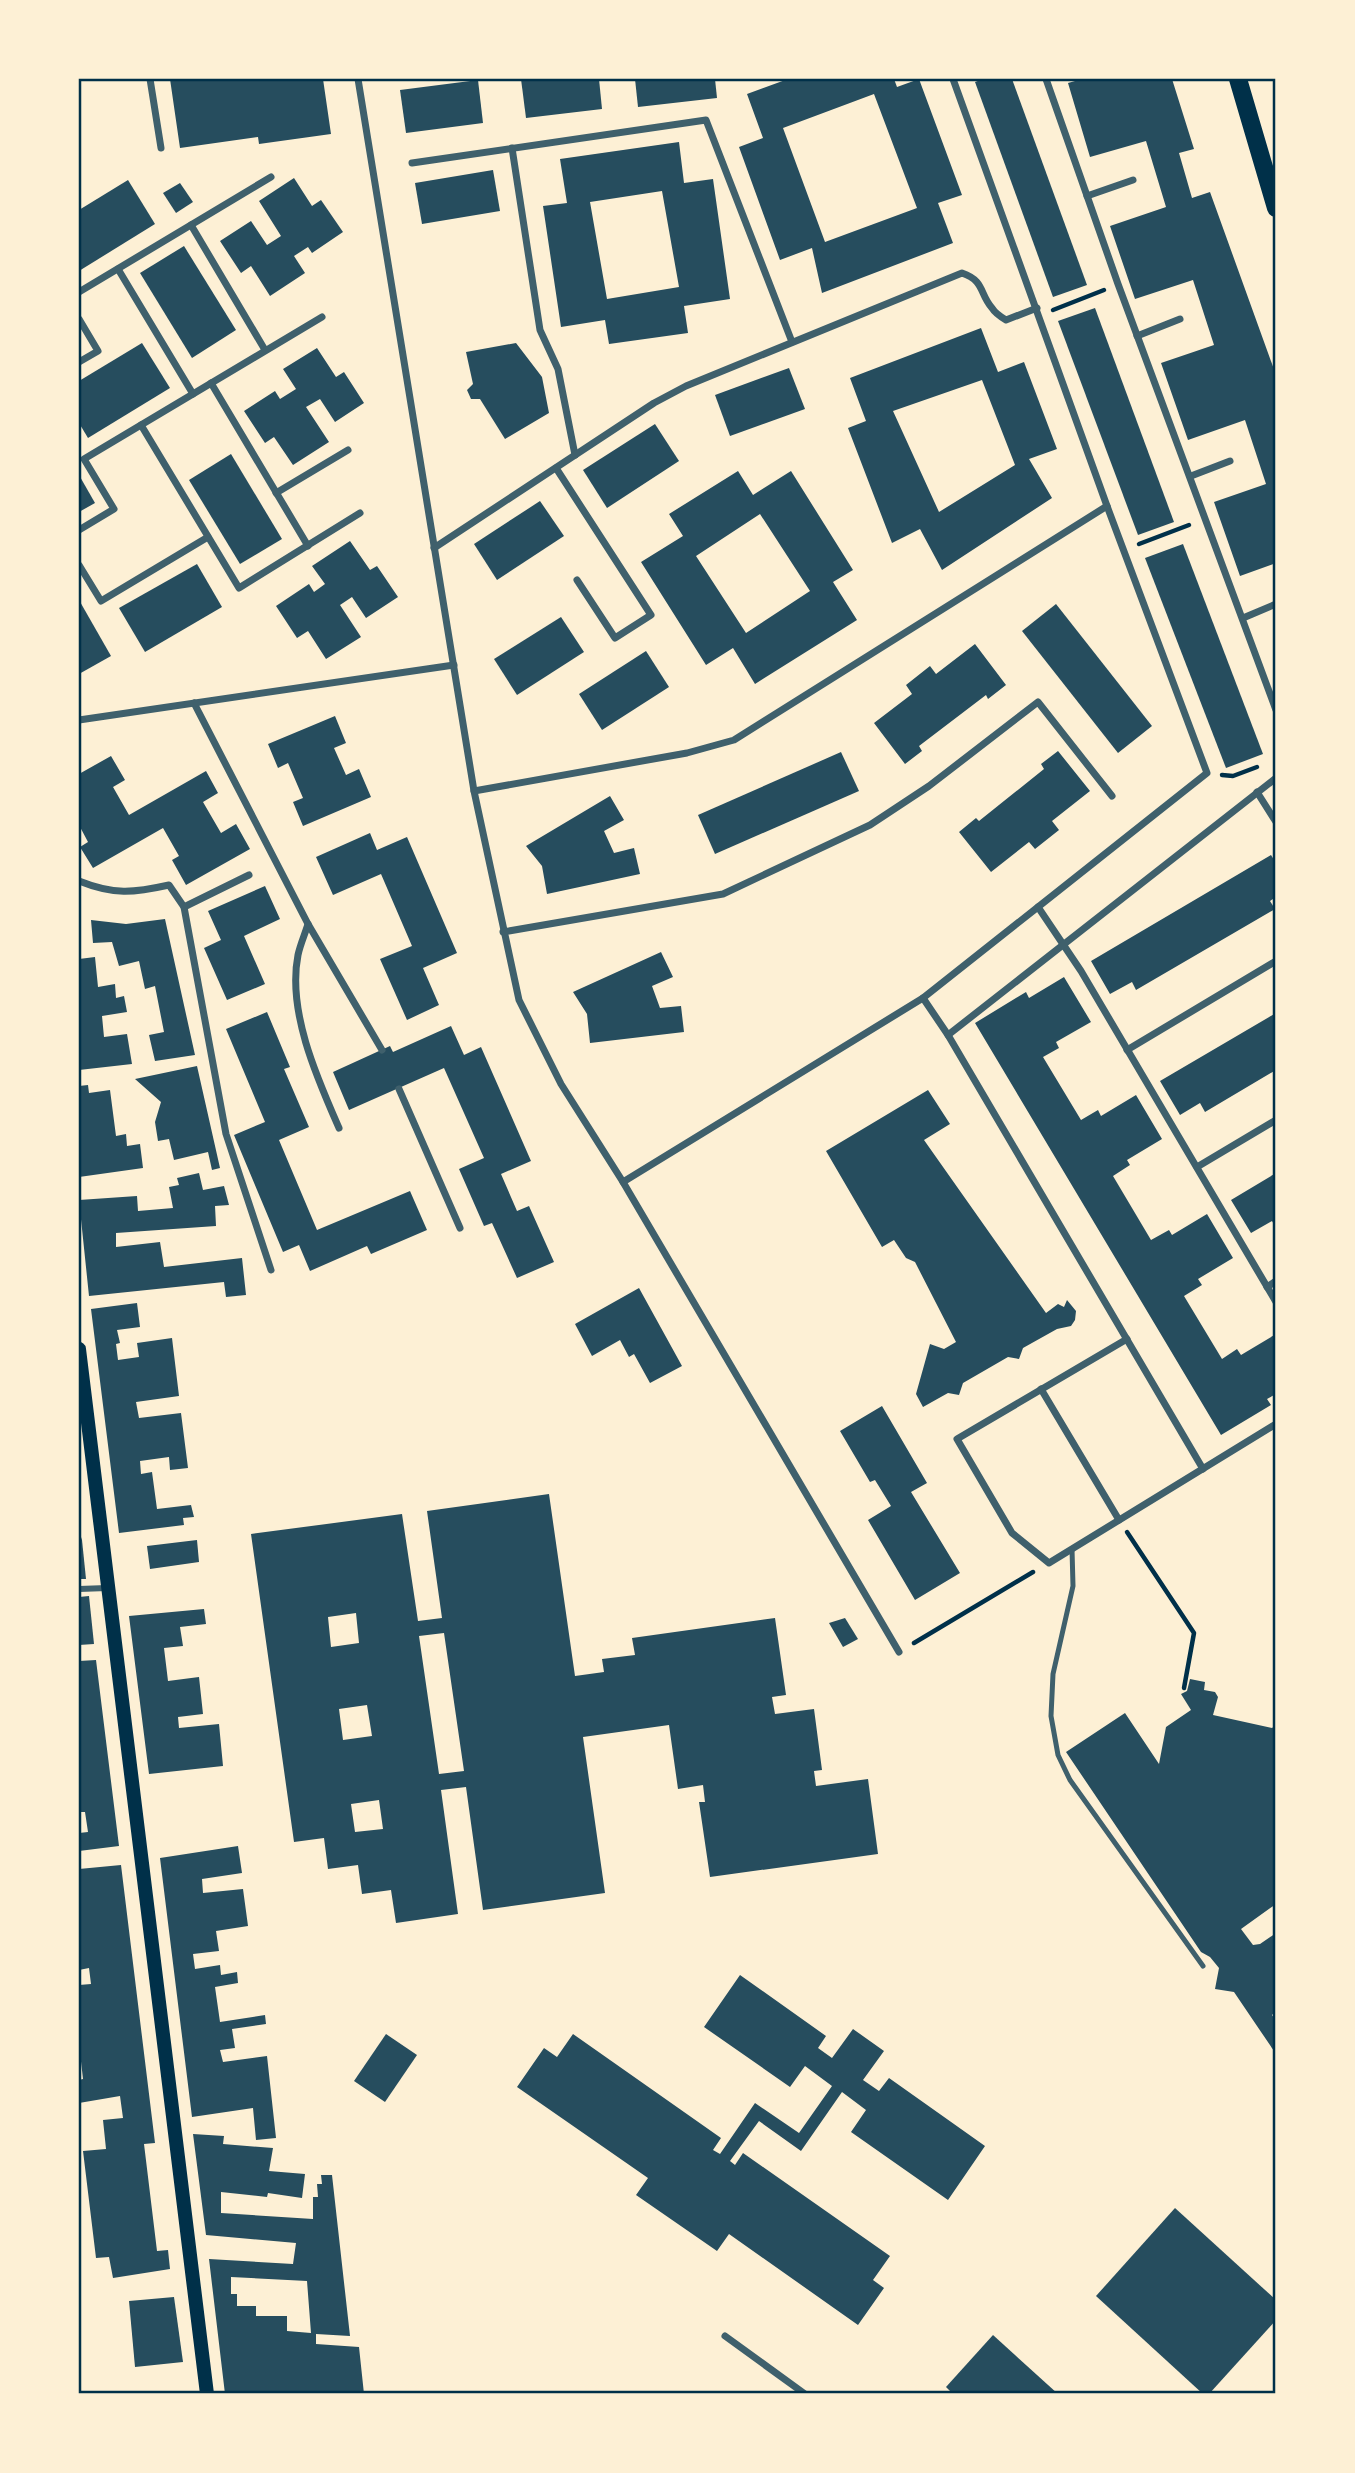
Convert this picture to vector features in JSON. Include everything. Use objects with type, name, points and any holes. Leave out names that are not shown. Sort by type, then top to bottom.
[{"type":"main road","points":[[1238,79],[1276,208]]},
{"type":"main road","points":[[79,1349],[207,2394]]},
{"type":"street","points":[[150,79],[161,148]]},
{"type":"street","points":[[358,79],[474,791],[519,1000],[561,1084],[623,1182],[899,1651]]},
{"type":"street","points":[[623,1182],[923,998],[1208,773],[1107,506],[953,79]]},
{"type":"street","points":[[1046,79],[1118,284],[1276,710]]},
{"type":"street","points":[[412,163],[706,120],[792,342]]},
{"type":"street","points":[[512,148],[540,330],[558,369],[575,455]]},
{"type":"street","points":[[79,292],[271,177]]},
{"type":"street","points":[[1087,196],[1133,180]]},
{"type":"street","points":[[191,225],[265,350]]},
{"type":"street","points":[[118,269],[193,394]]},
{"type":"street","points":[[434,548],[654,403],[685,386],[962,273],[973,277],[982,288],[991,308],[1006,320],[1038,312]]},
{"type":"street","points":[[84,459],[322,317]]},
{"type":"street","points":[[79,319],[98,351],[79,362]]},
{"type":"street","points":[[1137,335],[1180,319]]},
{"type":"street","points":[[211,383],[309,546]]},
{"type":"street","points":[[141,425],[239,588],[360,513]]},
{"type":"street","points":[[79,450],[114,509],[79,530]]},
{"type":"street","points":[[276,492],[348,450]]},
{"type":"street","points":[[1191,476],[1230,461]]},
{"type":"street","points":[[556,468],[651,615],[615,638],[577,580]]},
{"type":"street","points":[[474,791],[687,753],[734,740],[1107,506]]},
{"type":"street","points":[[79,565],[101,601],[208,537]]},
{"type":"street","points":[[1243,618],[1276,604]]},
{"type":"street","points":[[79,720],[454,665]]},
{"type":"street","points":[[503,932],[723,894],[870,825],[929,786],[1038,702],[1112,796]]},
{"type":"street","points":[[194,703],[308,924],[382,1050]]},
{"type":"street","points":[[948,1035],[1274,780]]},
{"type":"street","points":[[1257,792],[1276,822]]},
{"type":"street","points":[[184,907],[248,875]]},
{"type":"street","points":[[79,881],[132,893],[169,885],[184,907],[226,1134],[271,1270]]},
{"type":"street","points":[[1038,907],[1064,943],[1276,1302]]},
{"type":"street","points":[[308,924],[298,954],[295,981],[300,1015],[315,1073],[339,1128]]},
{"type":"street","points":[[1127,1049],[1276,961]]},
{"type":"street","points":[[923,998],[948,1035],[1203,1469]]},
{"type":"street","points":[[399,1088],[460,1228]]},
{"type":"street","points":[[1197,1167],[1276,1120]]},
{"type":"street","points":[[1267,1287],[1276,1281]]},
{"type":"street","points":[[1127,1339],[957,1438],[1012,1533],[1049,1563],[1276,1424]]},
{"type":"street","points":[[1041,1389],[1119,1520]]},
{"type":"street","points":[[79,1589],[109,1587]]},
{"type":"street","points":[[725,2336],[805,2394]]},
{"type":"lane","points":[[1072,1549],[1073,1586],[1053,1674],[1051,1716],[1058,1755],[1070,1780],[1203,1966]]},
{"type":"path","points":[[1038,312],[1118,284]]},
{"type":"path","points":[[1125,550],[1207,518]]},
{"type":"path","points":[[1208,773],[1233,776],[1264,765],[1274,780]]},
{"type":"path","points":[[1119,1520],[1194,1633],[1184,1688]]},
{"type":"path","points":[[899,1651],[1049,1563]]},
{"type":"building","points":[[170,79],[323,79],[331,134],[259,144],[258,137],[180,148]]},
{"type":"building","points":[[521,79],[599,79],[602,109],[526,118]]},
{"type":"building","points":[[635,79],[715,79],[717,98],[638,107]]},
{"type":"building","points":[[788,79],[894,79],[897,87],[919,79],[962,195],[938,203],[953,243],[822,293],[812,248],[780,260],[739,147],[763,138],[747,94]],"holes":[[[874,94],[917,208],[825,242],[783,128]]]},
{"type":"building","points":[[983,79],[1012,79],[1087,285],[1053,297],[975,82]]},
{"type":"building","points":[[1082,79],[1172,79],[1194,149],[1179,153],[1192,198],[1210,192],[1276,375],[1276,563],[1240,576],[1214,502],[1266,484],[1245,420],[1188,440],[1161,363],[1214,345],[1193,280],[1135,299],[1110,226],[1166,207],[1146,141],[1090,157],[1068,83]]},
{"type":"building","points":[[478,80],[483,123],[406,133],[400,90]]},
{"type":"building","points":[[679,142],[684,183],[713,179],[730,299],[684,306],[688,333],[609,344],[605,320],[561,327],[543,206],[567,203],[560,159]],"holes":[[[662,191],[679,287],[607,299],[590,202]]]},
{"type":"building","points":[[493,170],[500,211],[422,224],[415,183]]},
{"type":"building","points":[[294,178],[312,206],[321,200],[343,232],[312,253],[308,247],[294,256],[305,273],[270,296],[251,266],[241,273],[220,241],[251,221],[267,245],[281,236],[259,201]]},
{"type":"building","points":[[128,180],[155,224],[79,271],[79,210]]},
{"type":"building","points":[[180,183],[193,202],[176,213],[163,193]]},
{"type":"building","points":[[184,246],[236,330],[192,358],[140,273]]},
{"type":"building","points":[[1095,308],[1174,522],[1138,535],[1058,321]]},
{"type":"building","points":[[981,328],[998,372],[1024,362],[1057,449],[1029,459],[1052,498],[942,570],[920,529],[892,543],[848,428],[866,421],[850,378]],"holes":[[[982,380],[1015,465],[939,512],[893,411]]]},
{"type":"building","points":[[142,343],[170,388],[88,438],[79,423],[79,381]]},
{"type":"building","points":[[516,343],[542,377],[549,413],[505,439],[480,399],[471,399],[467,390],[473,384],[466,352]]},
{"type":"building","points":[[317,348],[336,377],[344,372],[364,403],[335,422],[320,399],[306,407],[329,442],[293,465],[274,437],[265,443],[244,411],[275,391],[280,399],[296,389],[283,369]]},
{"type":"building","points":[[789,368],[805,409],[730,436],[715,395]]},
{"type":"building","points":[[655,424],[679,461],[607,508],[583,470]]},
{"type":"building","points":[[231,454],[282,539],[240,564],[189,480]]},
{"type":"building","points":[[738,471],[753,495],[791,471],[853,570],[833,582],[857,620],[755,684],[733,648],[706,665],[641,562],[683,536],[669,514]],"holes":[[[760,514],[810,591],[746,633],[696,556]]]},
{"type":"building","points":[[79,475],[95,503],[79,512]]},
{"type":"building","points":[[540,501],[564,536],[497,580],[474,544]]},
{"type":"building","points":[[350,541],[370,570],[377,566],[398,597],[366,618],[352,597],[340,605],[361,637],[326,659],[308,631],[297,638],[276,606],[309,584],[314,592],[325,584],[312,566]]},
{"type":"building","points":[[1183,544],[1263,754],[1226,768],[1145,558]]},
{"type":"building","points":[[197,564],[222,607],[145,652],[119,608]]},
{"type":"building","points":[[79,600],[111,656],[79,674]]},
{"type":"building","points":[[1056,604],[1152,726],[1118,753],[1022,631]]},
{"type":"building","points":[[561,617],[584,652],[517,695],[494,659]]},
{"type":"building","points":[[975,644],[1006,685],[988,699],[986,695],[919,746],[922,751],[905,764],[874,723],[912,694],[906,685],[930,666],[936,674]]},
{"type":"building","points":[[646,651],[669,687],[602,730],[579,694]]},
{"type":"building","points":[[335,716],[346,743],[334,748],[346,775],[359,769],[371,797],[303,826],[293,802],[303,798],[288,763],[278,768],[268,744]]},
{"type":"building","points":[[1058,751],[1090,791],[1052,821],[1059,830],[1035,849],[1029,842],[991,872],[959,832],[976,818],[979,821],[1044,769],[1041,764]]},
{"type":"building","points":[[841,752],[859,791],[715,854],[698,815]]},
{"type":"building","points":[[111,756],[125,780],[113,787],[129,815],[206,771],[218,793],[203,802],[221,833],[236,824],[250,849],[186,885],[172,860],[179,856],[163,828],[93,868],[80,847],[88,842],[79,825],[79,774]]},
{"type":"building","points":[[610,796],[624,820],[604,831],[614,853],[634,848],[640,874],[547,894],[542,866],[526,846]]},
{"type":"building","points":[[370,833],[377,850],[407,837],[457,953],[423,968],[439,1005],[407,1020],[380,959],[412,946],[381,874],[333,895],[316,857]]},
{"type":"building","points":[[1271,855],[1276,863],[1276,897],[1270,901],[1275,909],[1136,990],[1132,982],[1110,994],[1091,961]]},
{"type":"building","points":[[265,886],[280,919],[244,936],[265,984],[227,1000],[204,948],[221,940],[208,911]]},
{"type":"building","points":[[165,919],[195,1055],[155,1061],[149,1035],[164,1032],[155,986],[145,989],[139,961],[119,966],[112,942],[93,943],[91,920],[126,924]]},
{"type":"building","points":[[661,952],[673,977],[652,986],[660,1008],[681,1006],[684,1032],[590,1043],[587,1014],[573,992]]},
{"type":"building","points":[[95,957],[98,987],[115,984],[116,998],[124,996],[127,1012],[102,1016],[104,1037],[127,1034],[132,1064],[79,1070],[79,959]]},
{"type":"building","points":[[1064,977],[1091,1022],[1056,1042],[1059,1048],[1043,1057],[1081,1120],[1098,1110],[1101,1116],[1136,1095],[1162,1139],[1127,1160],[1130,1165],[1113,1176],[1151,1240],[1169,1230],[1172,1235],[1207,1214],[1233,1258],[1198,1279],[1202,1285],[1184,1296],[1222,1359],[1237,1349],[1241,1355],[1276,1334],[1276,1394],[1267,1399],[1271,1405],[1221,1435],[975,1023],[1026,992],[1029,998]]},
{"type":"building","points":[[267,1012],[290,1067],[284,1069],[309,1127],[279,1140],[317,1230],[410,1191],[427,1230],[371,1254],[367,1246],[310,1271],[299,1245],[283,1252],[234,1135],[265,1122],[226,1029]]},
{"type":"building","points":[[1276,1013],[1276,1070],[1205,1112],[1200,1103],[1180,1115],[1160,1081]]},
{"type":"building","points":[[451,1026],[464,1055],[481,1047],[531,1161],[501,1174],[517,1211],[529,1206],[554,1262],[517,1278],[492,1223],[484,1226],[459,1169],[484,1158],[444,1068],[349,1110],[333,1072],[390,1046],[393,1052]]},
{"type":"building","points":[[197,1066],[220,1168],[212,1170],[208,1152],[174,1160],[169,1139],[158,1141],[155,1122],[161,1102],[135,1079]]},
{"type":"building","points":[[88,1085],[89,1093],[110,1090],[116,1136],[126,1134],[127,1146],[140,1144],[143,1168],[79,1177],[79,1086]]},
{"type":"building","points":[[928,1090],[950,1124],[924,1140],[1046,1313],[1058,1304],[1064,1307],[1067,1300],[1076,1311],[1071,1326],[1057,1329],[1023,1348],[1019,1359],[1008,1357],[963,1383],[959,1395],[948,1393],[923,1407],[916,1394],[930,1344],[944,1349],[956,1342],[915,1262],[906,1258],[894,1240],[882,1247],[826,1151]]},
{"type":"building","points":[[199,1173],[203,1190],[224,1186],[229,1205],[215,1206],[216,1226],[116,1233],[116,1247],[160,1242],[164,1267],[242,1258],[246,1295],[226,1297],[224,1282],[89,1296],[79,1200],[137,1196],[138,1211],[173,1208],[169,1187],[179,1185],[177,1178]]},
{"type":"building","points":[[1276,1173],[1276,1228],[1272,1221],[1251,1233],[1231,1200]]},
{"type":"building","points":[[639,1288],[682,1366],[650,1383],[634,1354],[629,1357],[620,1340],[592,1356],[575,1324]]},
{"type":"building","points":[[137,1303],[140,1327],[117,1330],[120,1343],[116,1344],[118,1360],[139,1357],[137,1343],[172,1338],[179,1396],[136,1402],[139,1418],[181,1413],[188,1468],[170,1470],[169,1457],[140,1461],[141,1474],[152,1472],[157,1509],[191,1505],[194,1517],[183,1518],[184,1525],[119,1533],[91,1309]]},
{"type":"building","points":[[882,1406],[927,1483],[911,1492],[960,1573],[915,1600],[868,1520],[891,1506],[875,1480],[870,1482],[840,1431]]},
{"type":"building","points":[[549,1494],[575,1676],[604,1672],[602,1659],[635,1655],[632,1638],[775,1618],[786,1695],[772,1697],[775,1714],[814,1709],[822,1770],[814,1771],[816,1786],[868,1779],[878,1854],[710,1877],[699,1802],[705,1802],[703,1785],[678,1789],[669,1725],[583,1737],[605,1893],[483,1910],[466,1787],[441,1790],[458,1914],[396,1923],[391,1890],[362,1894],[358,1865],[328,1869],[324,1838],[294,1842],[251,1534],[402,1514],[418,1621],[442,1618],[427,1511]],"holes":[[[356,1613],[359,1643],[331,1647],[328,1617]],[[444,1633],[464,1771],[439,1774],[419,1636]],[[367,1705],[372,1736],[343,1740],[339,1709]],[[379,1800],[383,1829],[355,1832],[351,1804]]]},
{"type":"building","points":[[79,1531],[82,1540],[86,1579],[79,1579]]},
{"type":"building","points":[[197,1540],[199,1562],[150,1569],[147,1546]]},
{"type":"building","points":[[89,1596],[94,1644],[79,1645],[79,1597]]},
{"type":"building","points":[[204,1609],[206,1624],[180,1627],[183,1646],[164,1648],[168,1681],[199,1677],[203,1714],[178,1717],[179,1728],[219,1724],[223,1766],[149,1774],[129,1616]]},
{"type":"building","points":[[845,1618],[858,1639],[843,1647],[829,1623]]},
{"type":"building","points":[[96,1660],[119,1846],[79,1851],[79,1833],[88,1832],[85,1812],[79,1812],[79,1661]]},
{"type":"building","points":[[1190,1679],[1205,1682],[1204,1690],[1215,1692],[1218,1697],[1213,1715],[1272,1728],[1276,1725],[1276,1904],[1241,1929],[1253,1945],[1260,1944],[1276,1933],[1276,1962],[1273,1964],[1276,1969],[1276,2011],[1272,2015],[1276,2021],[1276,2054],[1234,1992],[1215,1989],[1219,1968],[1210,1957],[1201,1952],[1066,1752],[1125,1713],[1159,1764],[1166,1727],[1191,1710],[1181,1694],[1187,1691]]},
{"type":"building","points":[[238,1846],[242,1873],[202,1879],[203,1893],[243,1889],[248,1926],[216,1931],[219,1951],[193,1954],[195,1969],[220,1965],[221,1975],[237,1972],[238,1983],[215,1987],[220,2022],[265,2015],[266,2024],[232,2029],[235,2048],[220,2050],[223,2062],[267,2056],[276,2138],[256,2140],[253,2108],[192,2117],[160,1858]]},
{"type":"building","points":[[121,1865],[155,2143],[144,2144],[157,2251],[168,2250],[170,2269],[113,2278],[109,2257],[96,2258],[83,2151],[106,2149],[103,2120],[123,2118],[120,2096],[79,2103],[79,2080],[83,2079],[79,2044],[79,1985],[91,1984],[89,1968],[79,1970],[79,1869]]},
{"type":"building","points":[[740,1975],[826,2036],[818,2048],[832,2058],[853,2029],[884,2051],[863,2080],[879,2091],[889,2078],[985,2146],[948,2200],[851,2132],[866,2110],[842,2092],[801,2151],[759,2121],[730,2161],[735,2165],[743,2153],[890,2256],[873,2280],[884,2288],[858,2325],[729,2234],[717,2251],[636,2195],[648,2178],[517,2087],[544,2048],[557,2057],[573,2034],[721,2138],[713,2150],[720,2154],[755,2103],[799,2133],[832,2086],[805,2066],[790,2087],[704,2027]]},
{"type":"building","points":[[386,2034],[417,2055],[385,2102],[354,2081]]},
{"type":"building","points":[[193,2134],[224,2136],[223,2144],[273,2148],[269,2171],[305,2174],[302,2198],[268,2193],[267,2197],[221,2192],[221,2213],[313,2219],[313,2197],[318,2197],[317,2184],[322,2184],[321,2175],[332,2175],[350,2336],[316,2334],[316,2344],[359,2347],[364,2394],[225,2394],[209,2259],[293,2264],[296,2243],[206,2235]],"holes":[[[231,2277],[307,2281],[311,2333],[287,2331],[287,2316],[256,2316],[256,2306],[237,2306],[237,2294],[231,2294]]]},
{"type":"building","points":[[1175,2208],[1276,2300],[1276,2320],[1209,2394],[1203,2394],[1096,2296]]},
{"type":"building","points":[[174,2297],[183,2362],[135,2367],[129,2301]]},
{"type":"building","points":[[993,2335],[1058,2394],[953,2394],[946,2387]]}]
